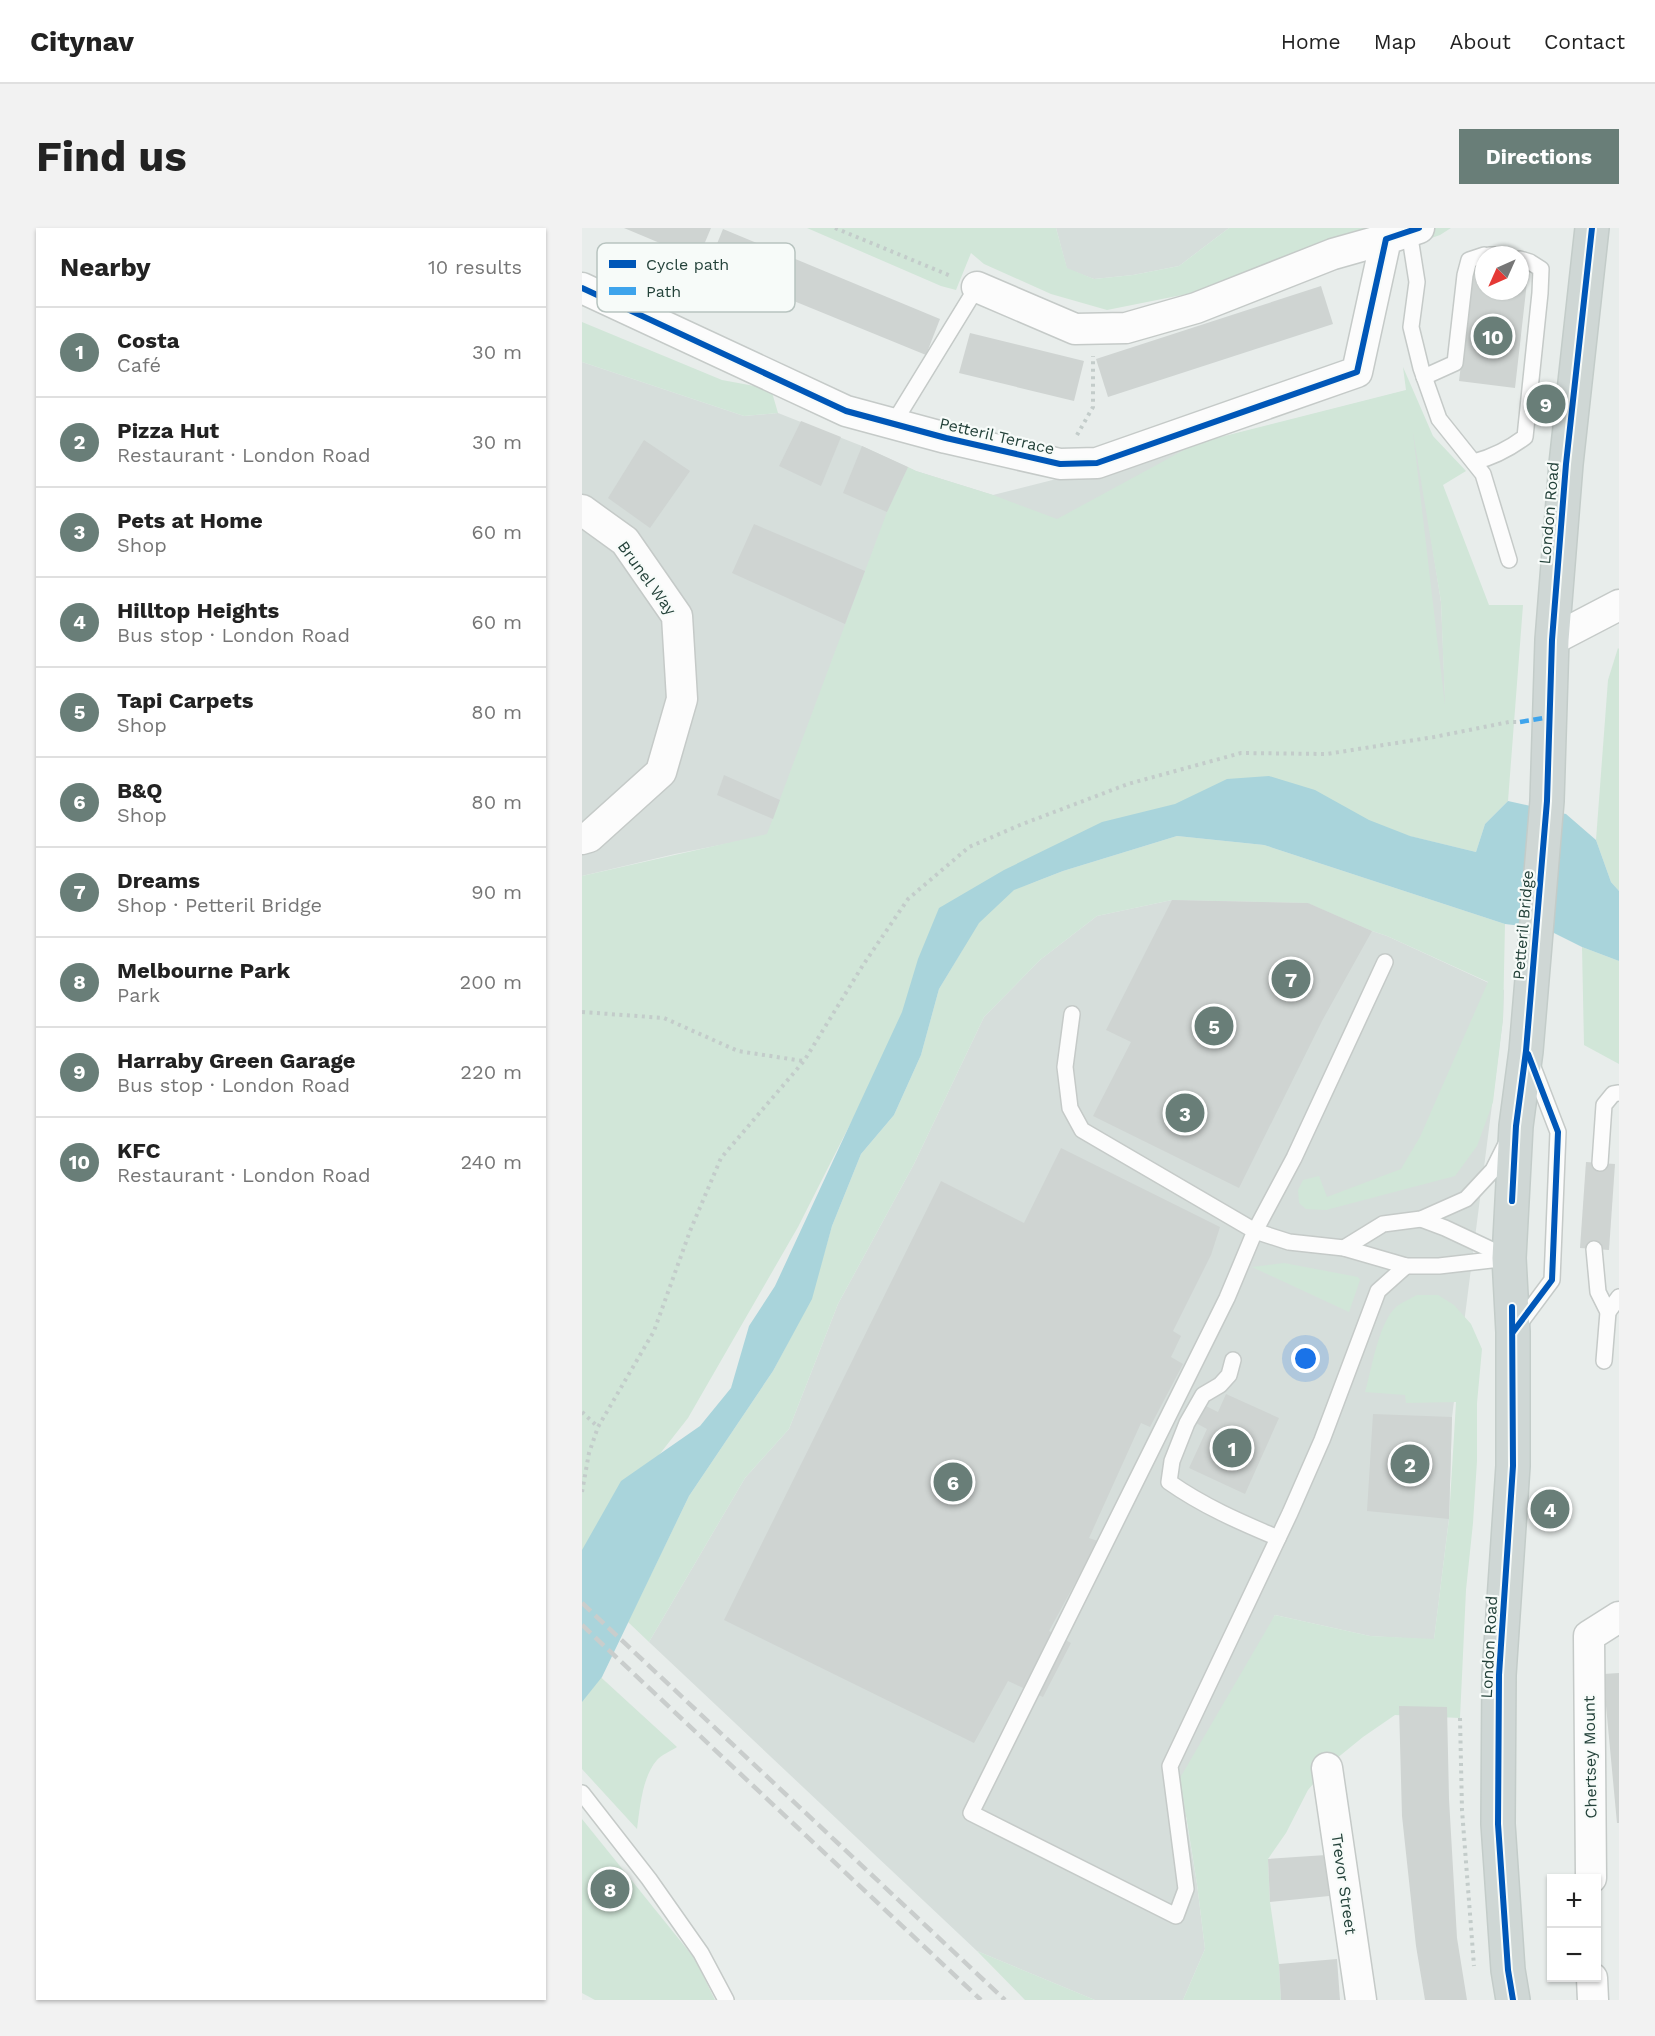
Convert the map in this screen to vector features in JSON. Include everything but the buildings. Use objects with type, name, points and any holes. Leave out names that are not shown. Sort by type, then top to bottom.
[{"type":"main road","name":"London Road","points":[[1547,801],[1552,640],[1566,464],[1592,228]]},
{"type":"main road","name":"Petteril Bridge","points":[[1526,1051],[1547,801]]},
{"type":"main road","name":"London Road","points":[[1513,2000],[1508,1970],[1498,1824],[1499,1675],[1513,1466],[1513,1332],[1509,1258],[1516,1126],[1526,1051]]},
{"type":"street","points":[[977,287],[1075,329],[1126,328],[1196,308],[1333,254],[1404,233]]},
{"type":"street","name":"Petteril Terrace","points":[[634,312],[846,411],[946,438],[1060,464],[1098,463],[1357,372],[1404,233]]},
{"type":"street","name":"Petteril Terrace","points":[[582,288],[597,295]]},
{"type":"street","name":"Brunel Way","points":[[582,510],[624,541],[677,616],[682,699],[661,772],[589,837],[582,839]]},
{"type":"street","points":[[1552,640],[1619,604]]},
{"type":"street","name":"Chertsey Mount","points":[[1591,1874],[1589,1636],[1619,1617]]},
{"type":"street","name":"Trevor Street","points":[[1327,1768],[1361,2000]]},
{"type":"street","points":[[1592,1982],[1593,2000]]},
{"type":"lane","points":[[1404,233],[1417,282],[1411,327],[1424,376],[1439,419],[1483,474],[1509,560]]},
{"type":"lane","points":[[1424,376],[1455,363],[1467,268],[1469,260],[1475,258]]},
{"type":"lane","points":[[1474,462],[1490,458],[1513,447],[1525,437],[1541,269],[1529,262]]},
{"type":"lane","points":[[893,424],[977,287]]},
{"type":"lane","points":[[1385,962],[1294,1158],[1255,1231],[1227,1298],[971,1813],[1176,1916],[1186,1889],[1170,1766],[1290,1513],[1322,1440],[1378,1291],[1406,1266]]},
{"type":"lane","points":[[1072,1014],[1065,1067],[1070,1108],[1082,1130],[1255,1231],[1289,1242],[1344,1248],[1406,1266],[1439,1266],[1509,1258]]},
{"type":"lane","points":[[1513,1332],[1552,1280],[1558,1132],[1526,1051]]},
{"type":"lane","points":[[1600,1163],[1605,1105],[1613,1094],[1619,1093]]},
{"type":"lane","points":[[1344,1248],[1383,1224],[1421,1219],[1466,1199],[1493,1170],[1516,1126]]},
{"type":"lane","points":[[1421,1219],[1509,1258]]},
{"type":"lane","points":[[1594,1250],[1598,1292],[1608,1312],[1604,1361]]},
{"type":"lane","points":[[1608,1312],[1619,1297]]},
{"type":"lane","points":[[1233,1360],[1229,1375],[1220,1385],[1203,1395],[1187,1423],[1172,1461],[1169,1482],[1228,1517],[1278,1538]]},
{"type":"lane","points":[[582,1793],[649,1879],[701,1953],[726,2000]]},
{"type":"path","points":[[835,228],[977,287]]},
{"type":"path","points":[[1060,464],[1093,407],[1093,357],[1075,329]]},
{"type":"path","points":[[582,1492],[589,1453],[598,1427],[654,1331],[690,1231],[721,1158],[804,1061],[863,965],[908,899],[969,848],[1020,825],[1128,784],[1241,753],[1328,754],[1509,722],[1520,722]]},
{"type":"path","points":[[582,1012],[664,1018],[738,1052],[804,1061]]},
{"type":"path","points":[[582,1412],[598,1427]]},
{"type":"shaded area","points":[[1056,228],[1229,228],[1179,266],[1133,275],[1094,279],[1067,269]]},
{"type":"shaded area","points":[[582,362],[744,416],[778,413],[862,446],[916,471],[993,495],[1408,390],[1441,602],[1446,718],[1161,757],[675,854],[582,876]]},
{"type":"shaded area","points":[[1172,900],[1307,903],[1387,936],[1504,990],[1503,1019],[1452,1417],[1449,1519],[1434,1640],[1370,1636],[1275,1615],[1186,1818],[1205,1949],[1183,2000],[1095,2000],[977,1951],[649,1642],[745,1478],[789,1429],[838,1304],[914,1164],[984,1017],[1040,960],[1097,916]]},
{"type":"green space","points":[[807,228],[1056,228],[1067,268],[1094,279],[1133,275],[1179,266],[1229,228],[1451,228],[1440,235],[1383,255],[1107,310],[1051,294],[984,264],[971,253],[956,290],[941,286]]},
{"type":"green space","points":[[582,322],[722,380],[771,389],[778,413],[744,416],[582,362]]},
{"type":"green space","points":[[1403,367],[1433,436],[1466,471],[1443,485],[1489,605],[1523,605],[1508,801],[1485,824],[1476,852],[1238,795],[1027,885],[1063,871],[1177,836],[1264,845],[1505,924],[1503,1019],[1493,1102],[1477,1146],[1455,1176],[1326,1210],[1306,1209],[1299,1203],[1298,1190],[1303,1180],[1319,1176],[1327,1197],[1401,1169],[1420,1137],[1488,982],[1307,903],[1172,900],[1097,916],[1040,960],[984,1017],[914,1164],[838,1304],[789,1429],[745,1478],[649,1642],[628,1622],[689,1496],[773,1371],[811,1299],[832,1226],[861,1154],[894,1115],[921,1055],[939,989],[963,949],[913,1000],[798,1227],[688,1418],[582,1553],[582,876],[767,834],[887,512],[908,467],[1057,519],[1197,443],[1406,390]],"holes":[[[1413,432],[1441,602],[1445,706]]]},
{"type":"green space","points":[[1618,648],[1619,891],[1611,882],[1596,840],[1608,680]]},
{"type":"green space","points":[[1582,947],[1619,961],[1619,1064],[1584,1045]]},
{"type":"green space","points":[[1284,1263],[1358,1277],[1360,1280],[1349,1312],[1252,1267]]},
{"type":"green space","points":[[1417,1295],[1438,1295],[1454,1305],[1471,1324],[1482,1349],[1460,1718],[1395,1715],[1331,1763],[1308,1790],[1286,1833],[1268,1859],[1270,1902],[1279,1964],[1281,2000],[1183,2000],[1205,1949],[1180,1778],[1275,1615],[1370,1636],[1434,1639],[1449,1519],[1456,1402],[1406,1403],[1405,1395],[1365,1392],[1376,1347],[1385,1324],[1396,1307]]},
{"type":"green space","points":[[582,1660],[677,1747],[659,1758],[648,1775],[642,1793],[637,1829],[582,1769]]},
{"type":"green space","points":[[582,1819],[695,1959],[715,2000],[595,2000],[582,1993]]},
{"type":"green space","points":[[977,1951],[1095,2000],[1025,2000]]},
{"type":"water","points":[[1269,776],[1315,790],[1369,820],[1410,836],[1476,852],[1485,824],[1508,801],[1566,814],[1596,840],[1611,882],[1619,891],[1619,961],[1582,947],[1546,929],[1505,924],[1264,845],[1177,836],[1063,871],[1014,890],[979,923],[939,989],[921,1055],[894,1115],[861,1154],[832,1226],[812,1299],[773,1371],[689,1496],[602,1677],[582,1702],[582,1550],[621,1481],[700,1426],[731,1388],[749,1326],[775,1286],[902,1012],[918,959],[939,908],[1004,870],[1102,822],[1175,804],[1227,779]]},
{"type":"railway","points":[[582,1603],[1005,2000]]},
{"type":"railway","points":[[582,1625],[981,2000]]},
{"type":"marked path","points":[[1520,722],[1549,717]]},
{"type":"cycle path","points":[[634,312],[846,411],[946,438],[1060,464],[1097,463],[1357,372],[1386,239],[1419,228]]},
{"type":"cycle path","points":[[1512,1201],[1516,1126],[1526,1051],[1547,801],[1552,640],[1566,464],[1592,228]]},
{"type":"cycle path","points":[[582,288],[597,295]]},
{"type":"cycle path","points":[[1513,1332],[1552,1280],[1558,1132],[1528,1054]]},
{"type":"cycle path","points":[[1512,1307],[1513,1466],[1499,1675],[1498,1824],[1508,1970],[1513,2000]]},
{"type":"place","name":"KFC","points":[[1493,336]]},
{"type":"place","name":"Harraby Green Garage","points":[[1546,404]]},
{"type":"place","name":"Dreams","points":[[1291,979]]},
{"type":"place","name":"Tapi Carpets","points":[[1214,1026]]},
{"type":"place","name":"Pets at Home","points":[[1185,1113]]},
{"type":"place","name":"Costa","points":[[1232,1448]]},
{"type":"place","name":"Pizza Hut","points":[[1410,1464]]},
{"type":"place","name":"B&Q","points":[[953,1482]]},
{"type":"place","name":"Hilltop Heights","points":[[1550,1509]]},
{"type":"place","name":"Melbourne Park","points":[[610,1889]]}]
